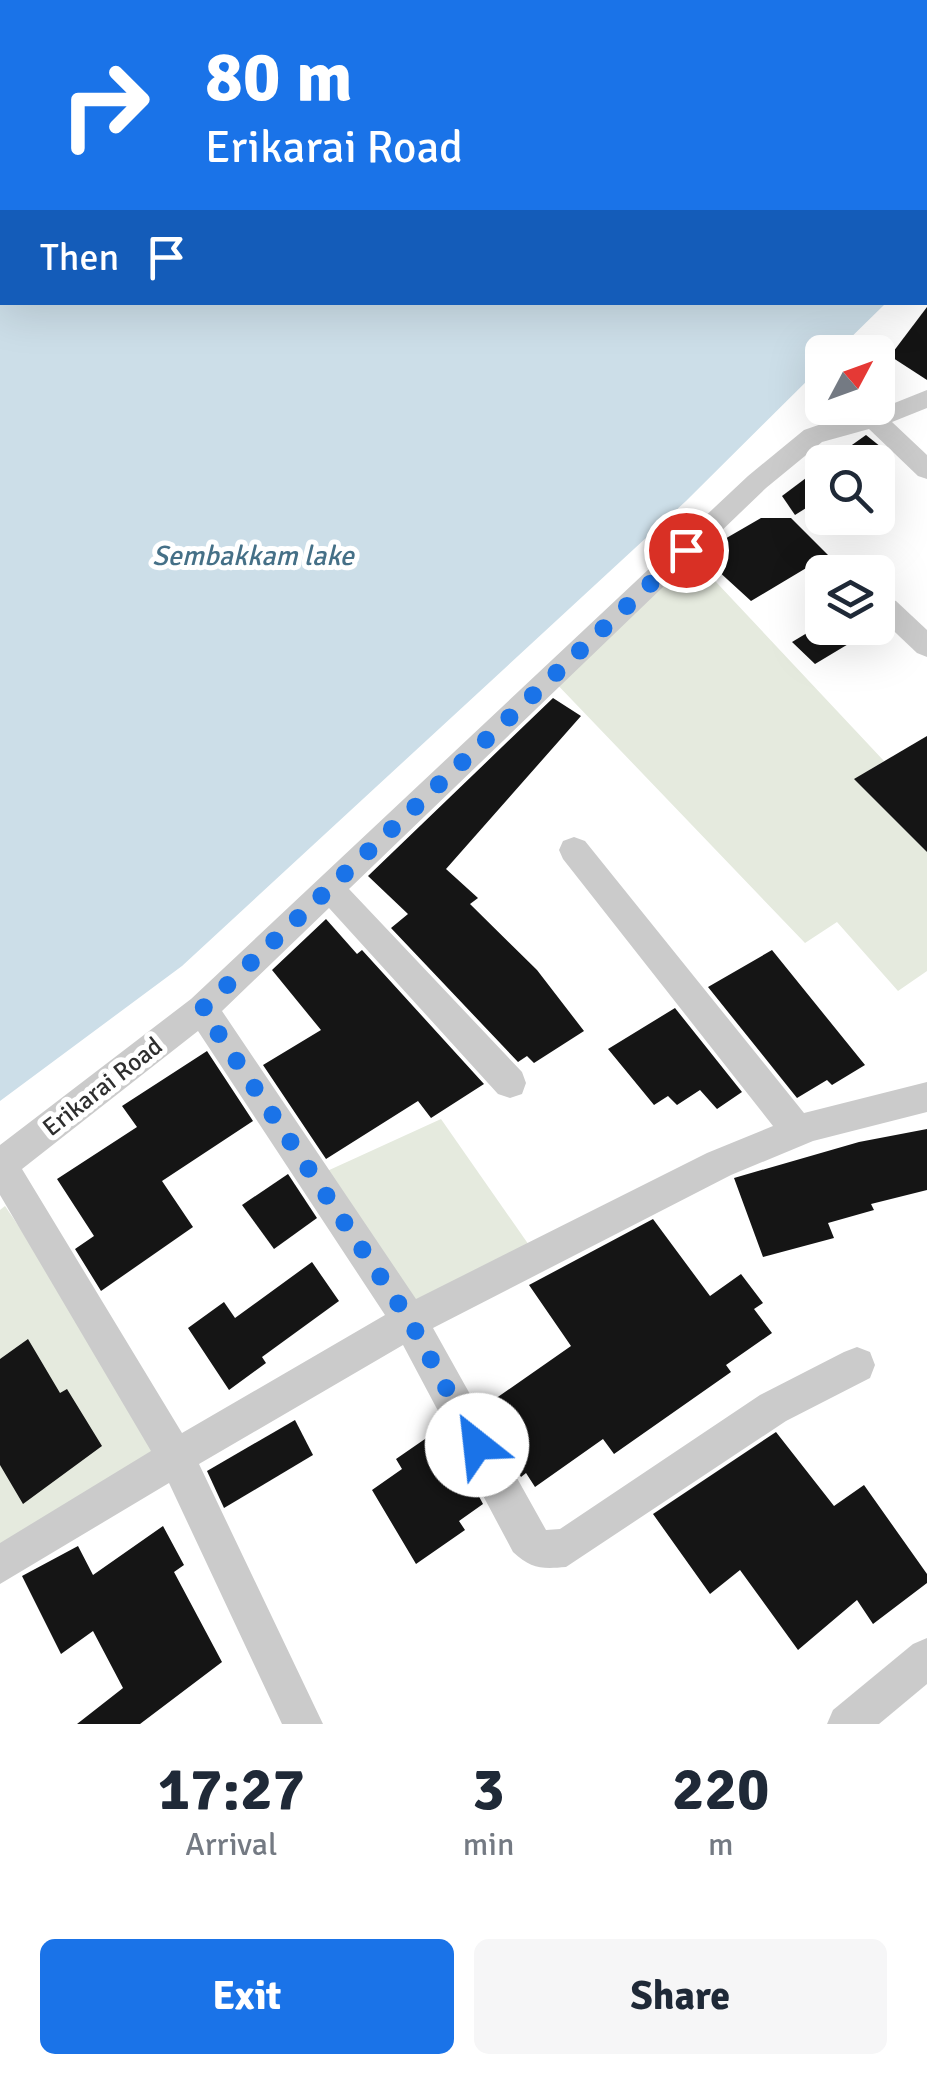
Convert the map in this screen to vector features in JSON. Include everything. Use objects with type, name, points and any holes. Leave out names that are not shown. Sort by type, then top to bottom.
[{"type":"street","name":"Erikarai Road","points":[[895,412],[927,398]]},
{"type":"street","name":"Erikarai Road","points":[[0,1165],[202,1009],[757,482],[814,436],[845,425]]},
{"type":"street","points":[[880,425],[927,470]]},
{"type":"street","points":[[895,616],[927,646]]},
{"type":"street","points":[[574,850],[798,1132]]},
{"type":"street","points":[[330,889],[510,1083]]},
{"type":"street","points":[[202,1009],[410,1321],[528,1538],[548,1552],[566,1548],[773,1408],[857,1366]]},
{"type":"street","points":[[0,1565],[410,1321],[719,1164],[798,1132],[927,1097]]},
{"type":"street","points":[[0,1165],[176,1457],[303,1724]]},
{"type":"street","points":[[847,1724],[927,1658]]},
{"type":"shaded area","points":[[686,550],[884,761],[855,779],[927,851],[927,971],[898,991],[837,922],[805,943],[550,677]]},
{"type":"shaded area","points":[[441,1119],[531,1248],[422,1315],[314,1177]]},
{"type":"shaded area","points":[[5,1206],[176,1457],[0,1554],[0,1210]]},
{"type":"water","name":"Sembakkam lake","points":[[0,305],[884,305],[853,335],[805,335],[805,383],[686,501],[182,966],[0,1101]]},
{"type":"building","points":[[927,307],[927,380],[895,359],[895,349]]},
{"type":"building","points":[[866,435],[878,445],[852,445]]},
{"type":"building","points":[[805,479],[805,509],[795,515],[782,496]]},
{"type":"building","points":[[761,518],[791,518],[828,555],[805,555],[805,569],[751,601],[704,558],[728,544],[723,540]]},
{"type":"building","points":[[805,634],[805,645],[847,645],[815,664],[792,642]]},
{"type":"building","points":[[553,698],[581,716],[446,869],[478,898],[470,904],[537,970],[584,1031],[534,1063],[527,1056],[518,1062],[391,928],[408,914],[368,876]]},
{"type":"building","points":[[927,736],[927,852],[854,779]]},
{"type":"building","points":[[326,919],[357,954],[362,950],[484,1084],[431,1118],[418,1101],[326,1159],[263,1065],[321,1030],[272,970]]},
{"type":"building","points":[[772,950],[865,1065],[832,1085],[827,1080],[797,1098],[708,987]]},
{"type":"building","points":[[675,1008],[742,1092],[717,1109],[700,1090],[677,1105],[668,1096],[654,1105],[608,1049]]},
{"type":"building","points":[[207,1051],[253,1121],[162,1181],[193,1227],[101,1291],[75,1249],[94,1236],[57,1179],[137,1127],[122,1106]]},
{"type":"building","points":[[927,1129],[927,1190],[871,1204],[874,1210],[828,1223],[834,1238],[763,1257],[734,1178],[859,1142]]},
{"type":"building","points":[[288,1174],[317,1218],[274,1249],[242,1205]]},
{"type":"building","points":[[653,1219],[710,1296],[741,1274],[763,1303],[754,1309],[772,1333],[726,1365],[731,1372],[614,1454],[603,1439],[535,1487],[526,1473],[521,1477],[482,1408],[571,1346],[529,1285]]},
{"type":"building","points":[[312,1262],[339,1301],[262,1357],[266,1363],[229,1390],[188,1328],[224,1302],[235,1318]]},
{"type":"building","points":[[28,1339],[60,1393],[67,1389],[102,1446],[23,1504],[0,1465],[0,1359]]},
{"type":"building","points":[[295,1420],[313,1455],[224,1508],[207,1471]]},
{"type":"building","points":[[438,1430],[442,1436],[446,1434],[483,1504],[459,1521],[465,1530],[416,1564],[372,1490],[402,1469],[396,1459]]},
{"type":"building","points":[[776,1432],[834,1506],[864,1485],[927,1574],[927,1583],[873,1624],[857,1600],[798,1650],[740,1570],[710,1594],[653,1514]]},
{"type":"building","points":[[163,1526],[184,1565],[174,1572],[222,1662],[140,1724],[77,1724],[123,1688],[93,1631],[61,1654],[22,1576],[78,1546],[93,1575]]},
{"type":"route","points":[[477,1445],[410,1321],[202,1009],[686,550]]}]
